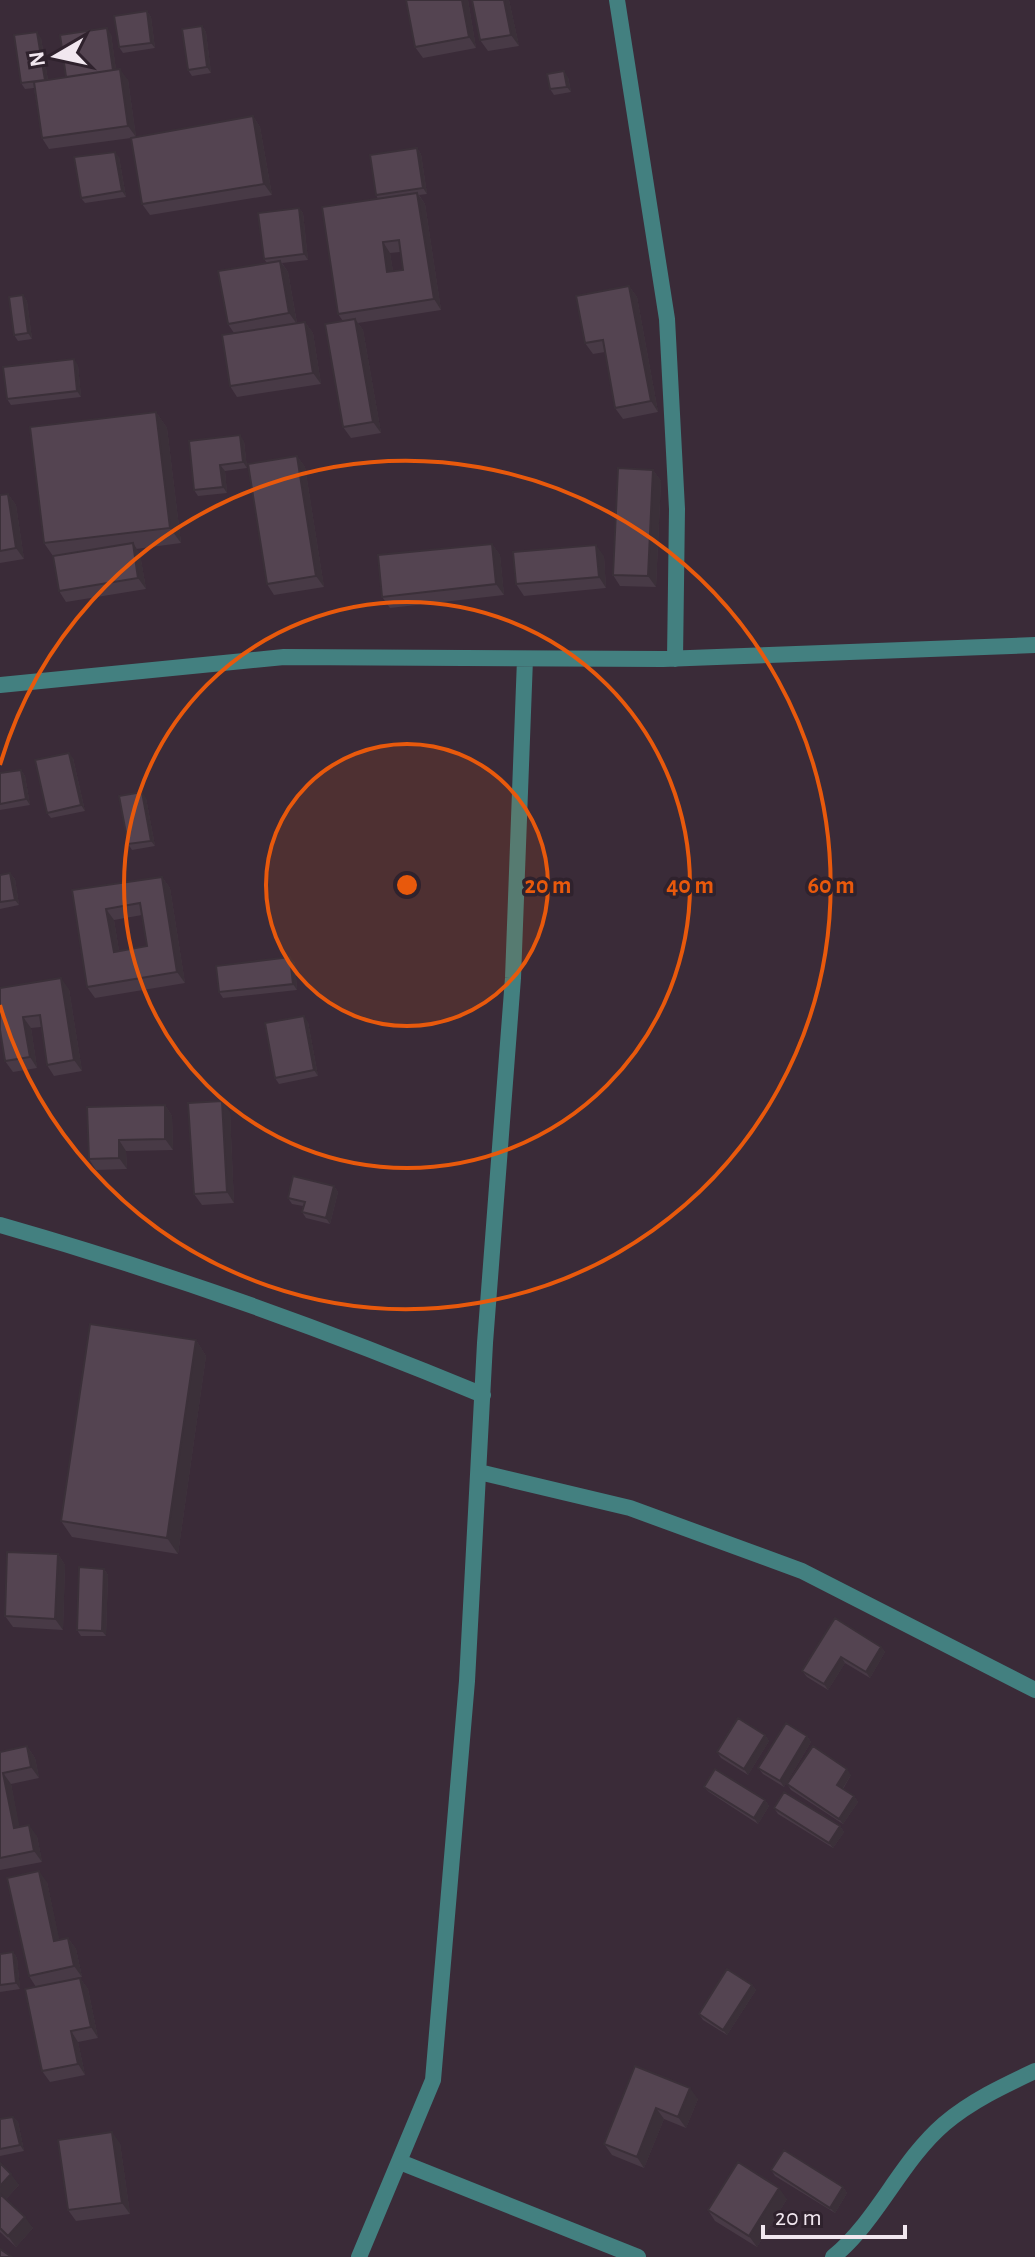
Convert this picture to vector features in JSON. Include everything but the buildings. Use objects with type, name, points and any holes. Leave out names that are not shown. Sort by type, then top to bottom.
[{"type":"street","points":[[617,0],[667,319],[677,509],[675,659]]},
{"type":"street","points":[[0,685],[284,657],[675,659],[1035,645]]},
{"type":"street","points":[[359,2257],[433,2080],[466,1697],[483,1395],[513,978],[525,659]]},
{"type":"street","points":[[0,1225],[185,1282],[352,1340],[483,1395]]},
{"type":"street","points":[[479,1472],[630,1508],[802,1571],[1035,1690]]},
{"type":"street","points":[[833,2257],[857,2238],[943,2125],[987,2094],[1035,2071]]},
{"type":"street","points":[[400,2162],[638,2257]]}]
